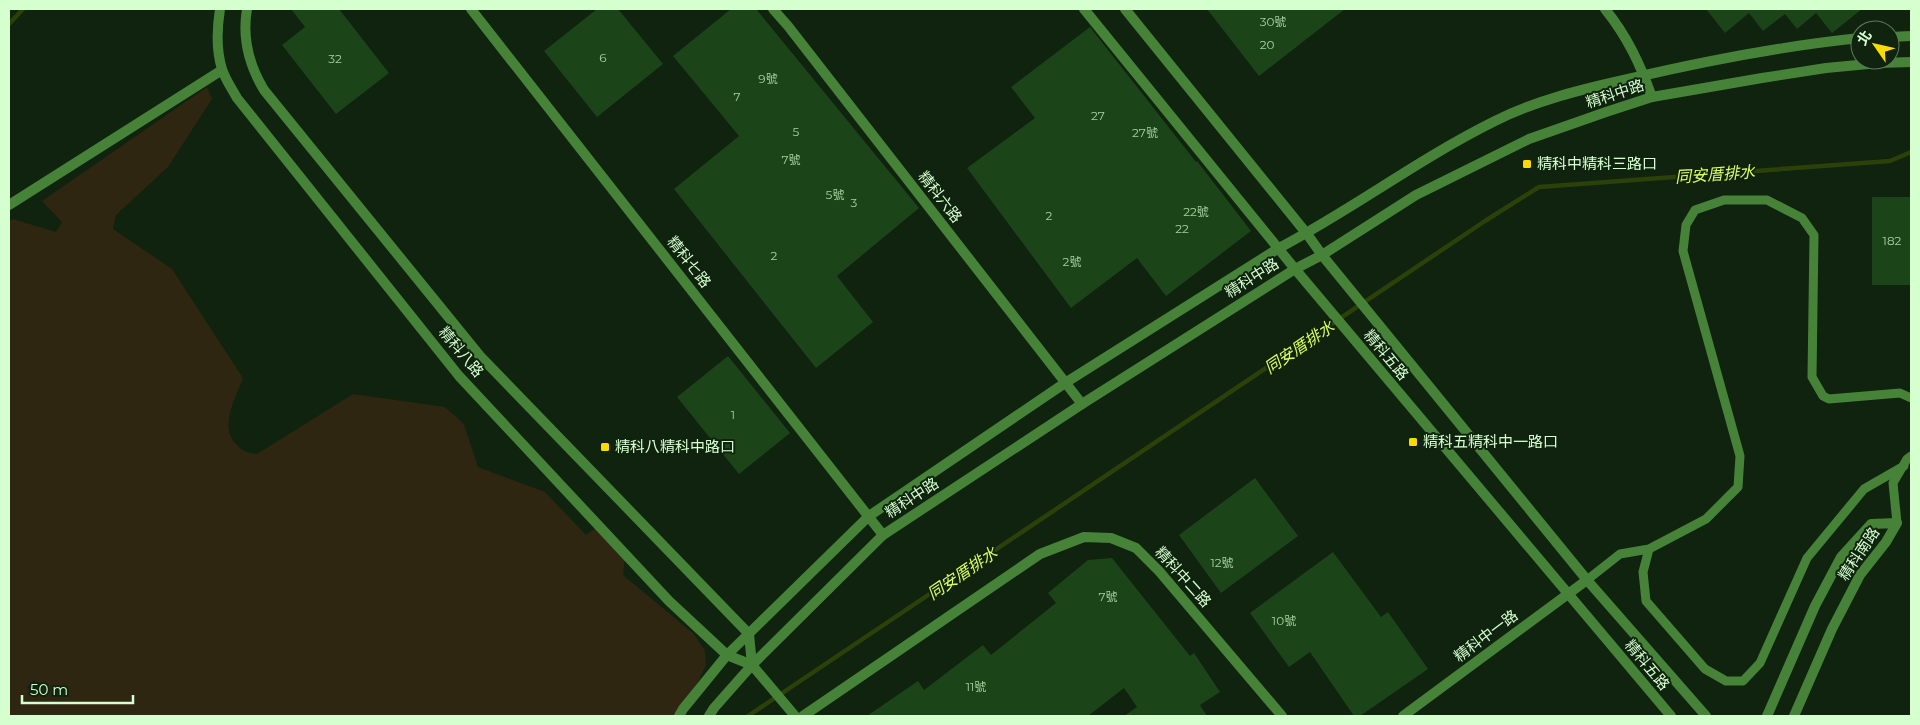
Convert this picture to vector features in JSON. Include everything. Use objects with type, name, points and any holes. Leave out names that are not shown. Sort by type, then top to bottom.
[{"type":"street","name":"精科八路","points":[[220,9],[218,41],[222,70],[237,98],[459,376],[669,601],[727,655],[752,666],[795,716]]},
{"type":"street","name":"精科八路","points":[[247,9],[245,34],[247,49],[256,77],[264,90],[480,356],[750,634]]},
{"type":"street","name":"精科七路","points":[[471,9],[883,535]]},
{"type":"street","name":"精科六路","points":[[773,9],[1082,404]]},
{"type":"street","name":"精科五路","points":[[1084,9],[1279,248],[1294,269],[1670,716]]},
{"type":"street","name":"精科五路","points":[[1125,9],[1322,255],[1587,580],[1706,716]]},
{"type":"street","points":[[1604,9],[1622,30],[1644,75],[1652,97]]},
{"type":"street","name":"精科中路","points":[[679,716],[682,709],[727,655],[869,516],[1065,383],[1279,248],[1307,234],[1447,146],[1496,120],[1545,100],[1644,75],[1744,54],[1850,39]]},
{"type":"street","name":"精科中路","points":[[711,712],[752,666],[883,535],[1082,404],[1294,269],[1322,255],[1416,195],[1529,139],[1652,97],[1826,68],[1911,62]]},
{"type":"street","points":[[9,205],[222,70]]},
{"type":"street","name":"精科南路","points":[[1767,716],[1815,606],[1841,557],[1871,524],[1897,523]]},
{"type":"street","name":"精科南路","points":[[1794,716],[1832,629],[1860,575],[1886,542],[1897,523]]},
{"type":"street","name":"精科中二路","points":[[803,716],[1040,554],[1084,537],[1111,538],[1136,548],[1159,571],[1282,716]]},
{"type":"street","name":"精科中一路","points":[[1403,716],[1587,580]]},
{"type":"street","points":[[750,634],[752,666]]},
{"type":"lane","points":[[1587,580],[1620,554],[1649,549],[1706,519],[1738,487],[1740,456],[1683,251],[1686,225],[1695,210],[1724,200],[1767,200],[1802,218],[1814,235],[1812,377],[1823,396],[1829,400],[1900,393],[1911,398]]},
{"type":"lane","points":[[1897,523],[1893,483],[1911,456]]},
{"type":"lane","points":[[1649,549],[1643,572],[1646,601],[1705,669],[1726,681],[1743,680],[1760,663],[1807,558],[1864,489],[1904,466]]},
{"type":"shaded area","points":[[207,87],[212,99],[168,167],[116,215],[113,229],[172,269],[243,378],[233,402],[229,419],[230,435],[234,442],[244,451],[257,454],[353,394],[445,407],[464,424],[478,467],[545,492],[586,535],[603,523],[626,549],[623,575],[694,634],[705,651],[706,665],[678,716],[9,716],[9,221],[13,219],[56,232],[62,222],[42,201]]},
{"type":"building","points":[[291,9],[339,9],[389,73],[336,114],[282,45],[305,27]]},
{"type":"building","points":[[597,9],[618,9],[663,64],[597,117],[544,51]]},
{"type":"building","points":[[731,9],[756,9],[919,208],[837,276],[873,322],[816,368],[674,189],[739,136],[673,56]]},
{"type":"building","points":[[1207,9],[1345,9],[1259,76]]},
{"type":"building","points":[[1706,9],[1862,9],[1832,33],[1816,13],[1797,29],[1785,14],[1763,31],[1749,13],[1725,33]]},
{"type":"building","points":[[1090,27],[1251,231],[1166,296],[1137,258],[1071,308],[967,168],[1035,118],[1011,87]]},
{"type":"building","points":[[1872,197],[1911,197],[1911,285],[1872,285]]},
{"type":"building","points":[[728,356],[790,433],[739,474],[677,397]]},
{"type":"building","points":[[1255,478],[1298,536],[1221,593],[1179,535]]},
{"type":"building","points":[[1333,552],[1381,617],[1388,612],[1428,669],[1360,716],[1354,716],[1310,652],[1289,667],[1250,613]]},
{"type":"building","points":[[1112,558],[1190,656],[1194,653],[1220,692],[1200,705],[1207,716],[1124,716],[1137,707],[1124,688],[1088,716],[867,716],[918,681],[924,690],[983,645],[991,655],[1056,603],[1048,593],[1088,560]]},
{"type":"waterway","points":[[9,24],[23,9]]},
{"type":"waterway","name":"同安厝排水","points":[[748,716],[1485,221],[1539,187],[1890,161],[1911,152]]},
{"type":"place","name":"精科中精科三路口","points":[[1527,164]]},
{"type":"place","name":"精科五精科中一路口","points":[[1413,442]]},
{"type":"place","name":"精科八精科中路口","points":[[605,447]]}]
